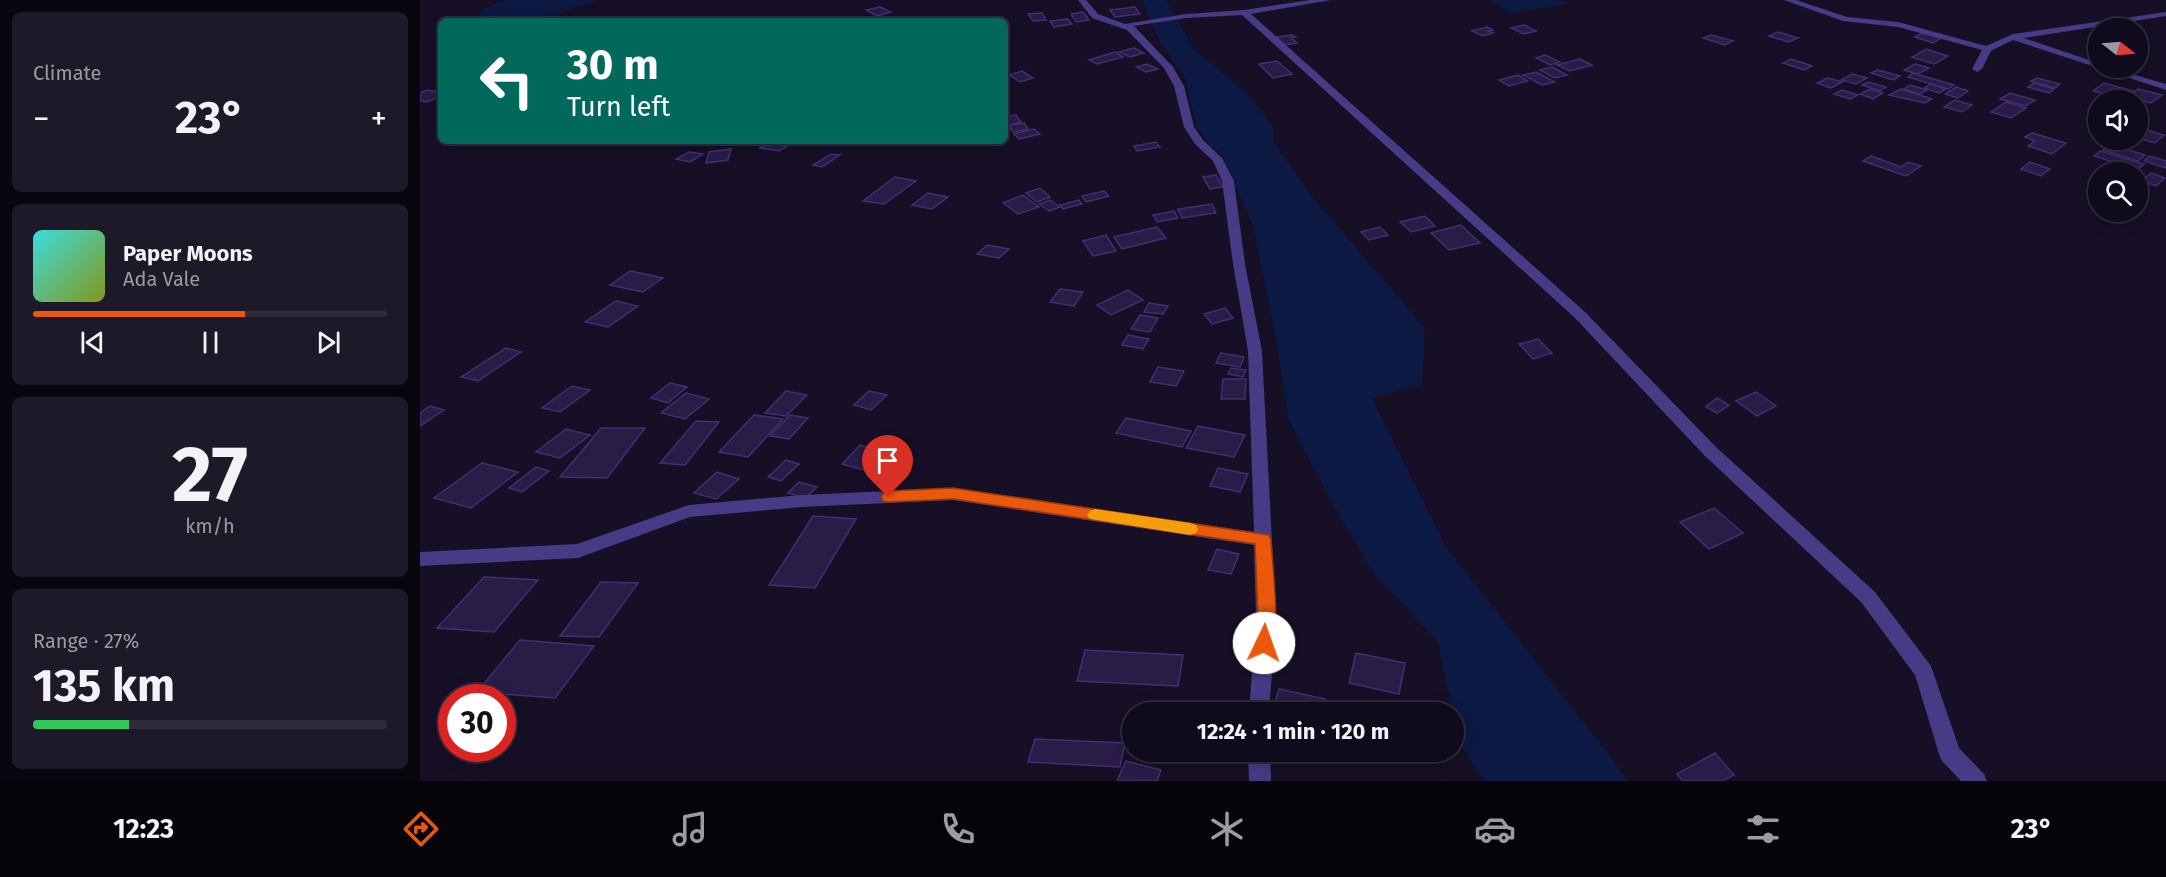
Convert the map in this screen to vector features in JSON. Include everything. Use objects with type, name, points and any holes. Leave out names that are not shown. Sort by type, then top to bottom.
[{"type":"street","points":[[1082,0],[1095,16],[1132,25],[1186,16],[1244,12],[1327,0]]},
{"type":"street","points":[[1788,0],[1846,19],[1898,25],[1987,48],[2013,37],[2166,14]]},
{"type":"street","points":[[1244,12],[1580,315],[1710,451],[1868,597],[1924,672],[1950,754],[1976,781]]},
{"type":"street","points":[[1132,25],[1168,67],[1179,86],[1189,127],[1199,142],[1218,160],[1228,181],[1239,264],[1255,351],[1266,619],[1260,702]]},
{"type":"street","points":[[2013,37],[2088,63]]},
{"type":"street","points":[[1977,69],[1987,48]]},
{"type":"street","points":[[2136,78],[2166,87]]},
{"type":"street","points":[[420,559],[578,551],[689,512],[802,501],[953,494],[1263,540]]},
{"type":"street","points":[[1259,762],[1260,781]]},
{"type":"water","points":[[504,0],[597,0],[540,18],[486,18],[477,12]]},
{"type":"water","points":[[1142,0],[1166,0],[1194,49],[1249,95],[1274,128],[1273,141],[1311,195],[1425,328],[1422,384],[1372,398],[1446,547],[1627,781],[1484,781],[1464,750],[1464,702],[1451,702],[1437,641],[1374,574],[1332,503],[1288,419],[1277,344],[1253,225],[1221,154],[1211,146],[1197,128],[1185,77],[1161,44]]},
{"type":"water","points":[[1489,0],[1560,0],[1568,4],[1511,13]]},
{"type":"building","points":[[880,7],[891,12],[877,16],[866,10]]},
{"type":"building","points":[[1135,7],[1140,14],[1115,17],[1110,10]]},
{"type":"building","points":[[1083,12],[1089,20],[1076,22],[1071,14]]},
{"type":"building","points":[[1042,13],[1046,20],[1033,21],[1028,14]]},
{"type":"building","points":[[1068,19],[1072,24],[1054,27],[1050,21]]},
{"type":"building","points":[[1524,25],[1536,31],[1524,34],[1511,28]]},
{"type":"building","points":[[1487,27],[1493,30],[1488,31],[1493,33],[1483,36],[1472,31]]},
{"type":"building","points":[[1778,32],[1798,38],[1789,42],[1769,36]]},
{"type":"building","points":[[1922,33],[1941,38],[1933,43],[1915,37]]},
{"type":"building","points":[[1292,35],[1296,37],[1291,38],[1297,43],[1285,45],[1276,37]]},
{"type":"building","points":[[1711,35],[1733,41],[1725,45],[1703,38]]},
{"type":"building","points":[[1134,48],[1144,53],[1130,57],[1119,52]]},
{"type":"building","points":[[1926,49],[1948,56],[1934,64],[1912,57]]},
{"type":"building","points":[[1115,52],[1123,57],[1097,64],[1089,60]]},
{"type":"building","points":[[1545,55],[1560,62],[1550,65],[1536,58]]},
{"type":"building","points":[[1580,59],[1592,65],[1570,71],[1557,65]]},
{"type":"building","points":[[1791,59],[1812,66],[1804,70],[1783,63]]},
{"type":"building","points":[[1277,61],[1292,74],[1273,78],[1259,64]]},
{"type":"building","points":[[1147,64],[1158,69],[1146,72],[1136,67]]},
{"type":"building","points":[[1915,64],[1929,68],[1918,74],[1904,70]]},
{"type":"building","points":[[1552,67],[1567,75],[1555,78],[1540,70]]},
{"type":"building","points":[[1878,70],[1900,76],[1893,80],[1871,73]]},
{"type":"building","points":[[1022,71],[1033,78],[1020,82],[1009,75]]},
{"type":"building","points":[[1536,72],[1555,82],[1542,85],[1523,75]]},
{"type":"building","points":[[1913,73],[1954,85],[1948,89],[1908,77]]},
{"type":"building","points":[[1852,74],[1867,78],[1856,84],[1841,80]]},
{"type":"building","points":[[1518,75],[1528,81],[1509,86],[1499,80]]},
{"type":"building","points":[[1828,78],[1842,82],[1831,88],[1817,83]]},
{"type":"building","points":[[2037,78],[2060,84],[2055,88],[2031,81]]},
{"type":"building","points":[[1868,82],[1886,87],[1880,91],[1862,85]]},
{"type":"building","points":[[2034,83],[2054,89],[2049,93],[2028,87]]},
{"type":"building","points":[[2104,83],[2129,90],[2094,90]]},
{"type":"building","points":[[1931,84],[1946,89],[1939,93],[1924,88]]},
{"type":"building","points":[[1910,85],[1927,90],[1920,94],[1904,89]]},
{"type":"building","points":[[1956,87],[1968,91],[1958,98],[1945,94]]},
{"type":"building","points":[[1870,89],[1883,93],[1873,99],[1860,94]]},
{"type":"building","points":[[1901,89],[1932,99],[1925,103],[1889,95]]},
{"type":"building","points":[[427,90],[438,92],[438,97],[427,102],[420,101],[420,93]]},
{"type":"building","points":[[1842,90],[1858,95],[1850,99],[1834,94]]},
{"type":"building","points":[[2148,92],[2162,95],[2151,103],[2148,102]]},
{"type":"building","points":[[2010,93],[2035,100],[2026,106],[2000,99]]},
{"type":"building","points":[[1955,100],[1972,105],[1962,112],[1944,107]]},
{"type":"building","points":[[2006,102],[2026,108],[2011,118],[1991,112]]},
{"type":"building","points":[[1016,115],[1021,122],[1008,125],[1008,116]]},
{"type":"building","points":[[1024,123],[1028,129],[1013,132],[1009,126]]},
{"type":"building","points":[[1034,129],[1040,134],[1019,139],[1014,134]]},
{"type":"building","points":[[2148,130],[2164,135],[2155,143],[2148,141]]},
{"type":"building","points":[[2032,133],[2066,143],[2052,154],[2028,146],[2035,141],[2025,137]]},
{"type":"building","points":[[1156,142],[1160,147],[1137,151],[1134,146]]},
{"type":"building","points":[[767,144],[791,144],[779,151],[760,148]]},
{"type":"building","points":[[731,149],[728,160],[706,163],[709,152]]},
{"type":"building","points":[[2103,150],[2129,150],[2145,155],[2138,161]]},
{"type":"building","points":[[2100,151],[2137,162],[2112,162],[2094,156]]},
{"type":"building","points":[[689,152],[703,154],[690,162],[676,159]]},
{"type":"building","points":[[831,154],[840,155],[822,167],[813,165]]},
{"type":"building","points":[[1871,156],[1901,167],[1908,162],[1921,166],[1906,176],[1863,161]]},
{"type":"building","points":[[2149,156],[2166,161],[2166,168],[2148,162],[2144,161]]},
{"type":"building","points":[[2030,162],[2050,169],[2041,176],[2021,169]]},
{"type":"building","points":[[2151,173],[2165,178],[2156,186],[2148,183],[2148,176]]},
{"type":"building","points":[[1216,175],[1223,187],[1210,189],[1203,177]]},
{"type":"building","points":[[895,177],[916,181],[884,204],[863,201]]},
{"type":"building","points":[[1040,188],[1050,197],[1037,202],[1026,193]]},
{"type":"building","points":[[1104,191],[1109,196],[1086,202],[1082,196]]},
{"type":"building","points":[[928,193],[948,197],[932,209],[912,205]]},
{"type":"building","points":[[1023,195],[1039,207],[1018,214],[1003,203]]},
{"type":"building","points":[[1050,200],[1060,207],[1049,211],[1039,204]]},
{"type":"building","points":[[1079,200],[1082,204],[1063,209],[1060,205]]},
{"type":"building","points":[[1212,204],[1216,213],[1182,218],[1178,209]]},
{"type":"building","points":[[1174,211],[1178,218],[1157,222],[1153,215]]},
{"type":"building","points":[[1425,216],[1435,226],[1411,232],[1400,222]]},
{"type":"building","points":[[1461,225],[1480,243],[1449,250],[1431,233]]},
{"type":"building","points":[[1157,227],[1166,238],[1122,249],[1114,237]]},
{"type":"building","points":[[1380,227],[1388,235],[1369,240],[1361,232]]},
{"type":"building","points":[[1106,235],[1116,251],[1093,256],[1083,241]]},
{"type":"building","points":[[987,245],[1009,249],[999,258],[977,254]]},
{"type":"building","points":[[630,271],[663,278],[643,292],[610,285]]},
{"type":"building","points":[[1060,289],[1083,292],[1074,306],[1050,302]]},
{"type":"building","points":[[1128,290],[1143,300],[1111,315],[1097,305]]},
{"type":"building","points":[[616,301],[638,306],[608,327],[585,322]]},
{"type":"building","points":[[1149,303],[1168,306],[1163,314],[1144,312]]},
{"type":"building","points":[[1225,308],[1233,318],[1212,324],[1204,314]]},
{"type":"building","points":[[1140,315],[1158,318],[1150,332],[1131,329]]},
{"type":"building","points":[[1128,335],[1149,339],[1143,349],[1122,345]]},
{"type":"building","points":[[1538,339],[1552,353],[1533,359],[1519,344]]},
{"type":"building","points":[[506,348],[521,352],[478,381],[461,377]]},
{"type":"building","points":[[1221,353],[1244,357],[1240,367],[1216,363]]},
{"type":"building","points":[[1158,367],[1184,371],[1176,386],[1150,382]]},
{"type":"building","points":[[1231,368],[1246,370],[1243,377],[1228,374]]},
{"type":"building","points":[[1223,379],[1246,379],[1245,399],[1221,399]]},
{"type":"building","points":[[670,383],[687,387],[668,403],[651,398]]},
{"type":"building","points":[[572,386],[590,390],[560,412],[542,408]]},
{"type":"building","points":[[786,391],[807,395],[786,416],[765,413]]},
{"type":"building","points":[[869,391],[887,395],[871,410],[854,405]]},
{"type":"building","points":[[1756,392],[1776,406],[1757,416],[1736,401]]},
{"type":"building","points":[[686,393],[709,399],[685,419],[661,413]]},
{"type":"building","points":[[1717,398],[1729,405],[1717,413],[1706,407]]},
{"type":"building","points":[[430,406],[444,410],[420,426],[420,413]]},
{"type":"building","points":[[754,415],[783,419],[748,457],[719,452]]},
{"type":"building","points":[[790,415],[808,418],[789,439],[770,436]]},
{"type":"building","points":[[1126,418],[1191,431],[1182,447],[1116,433]]},
{"type":"building","points":[[696,421],[719,422],[685,465],[660,463]]},
{"type":"building","points":[[1198,426],[1245,435],[1234,457],[1186,448]]},
{"type":"building","points":[[601,428],[645,428],[607,478],[560,477]]},
{"type":"building","points":[[566,429],[590,435],[560,458],[536,452]]},
{"type":"building","points":[[860,445],[900,456],[882,475],[842,464]]},
{"type":"building","points":[[786,460],[799,464],[781,481],[768,477]]},
{"type":"building","points":[[482,463],[518,472],[471,508],[434,498]]},
{"type":"building","points":[[536,467],[549,471],[522,492],[509,488]]},
{"type":"building","points":[[1218,468],[1248,474],[1240,492],[1210,486]]},
{"type":"building","points":[[717,472],[739,479],[716,499],[694,493]]},
{"type":"building","points":[[799,482],[817,487],[805,498],[788,493]]},
{"type":"building","points":[[1714,508],[1743,533],[1709,549],[1680,522]]},
{"type":"building","points":[[813,516],[856,519],[815,588],[769,585]]},
{"type":"building","points":[[1217,549],[1239,554],[1231,574],[1208,570]]},
{"type":"building","points":[[484,577],[538,580],[494,632],[437,628]]},
{"type":"building","points":[[601,582],[638,583],[599,637],[560,636]]},
{"type":"building","points":[[520,640],[594,646],[555,698],[516,695],[516,684],[484,684]]},
{"type":"building","points":[[1085,650],[1183,655],[1178,686],[1077,681]]},
{"type":"building","points":[[1356,653],[1405,663],[1399,694],[1349,683]]},
{"type":"building","points":[[1279,689],[1325,699],[1324,702],[1275,702]]},
{"type":"building","points":[[1035,739],[1122,743],[1120,767],[1028,762]]},
{"type":"building","points":[[1715,753],[1734,775],[1722,781],[1683,781],[1677,774]]},
{"type":"building","points":[[1126,762],[1161,770],[1157,781],[1117,781]]},
{"type":"slow traffic","points":[[1095,515],[1190,529]]},
{"type":"route","points":[[888,497],[953,494],[1263,540],[1266,619],[1264,643]]}]
